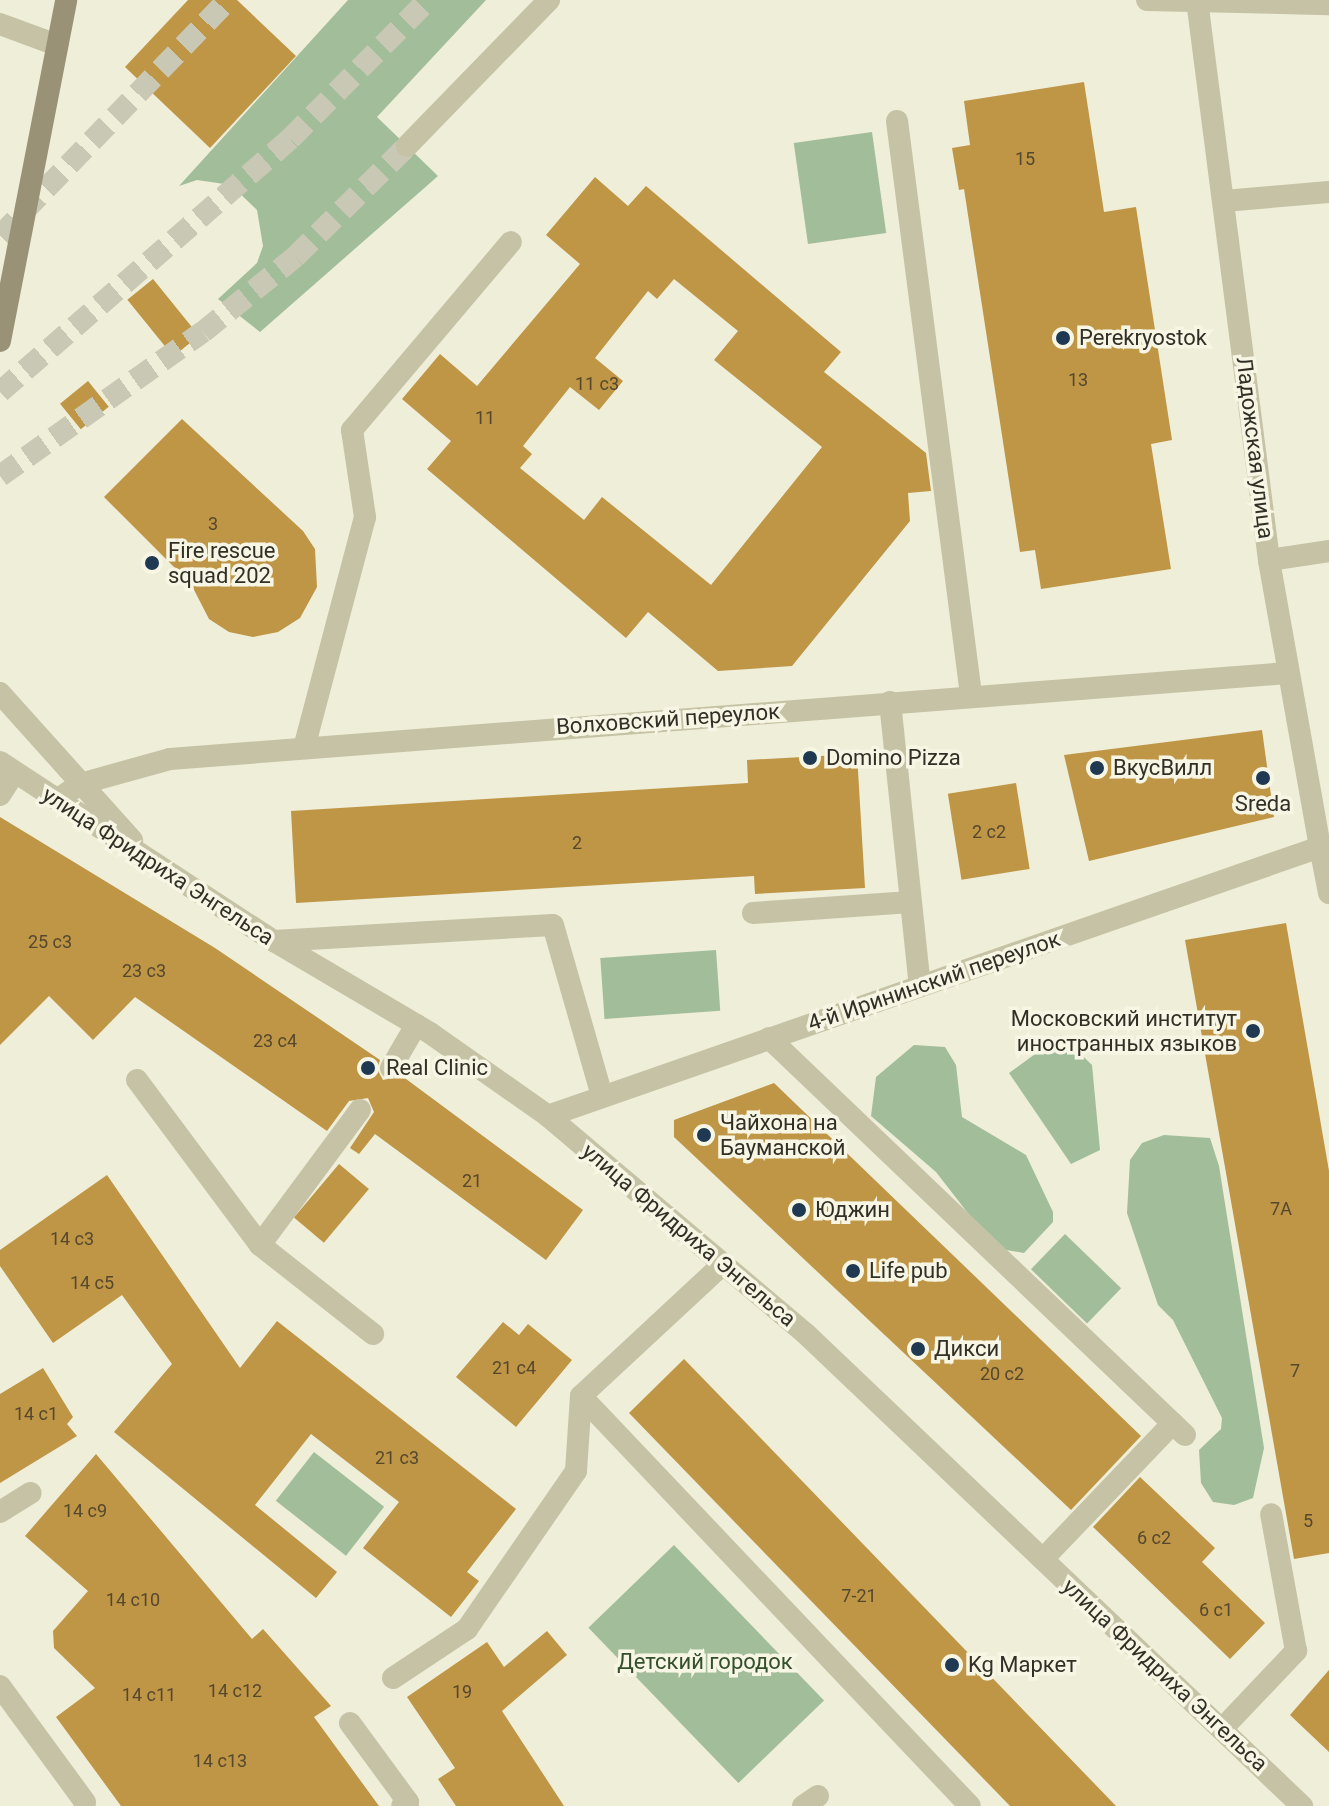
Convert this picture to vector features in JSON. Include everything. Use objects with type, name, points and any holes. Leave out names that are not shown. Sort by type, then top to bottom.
[{"type":"main road","points":[[0,341],[66,0]]},
{"type":"street","points":[[407,146],[549,0]]},
{"type":"street","points":[[1147,0],[1316,3]]},
{"type":"street","name":"Ладожская улица","points":[[1197,2],[1269,560],[1329,893]]},
{"type":"street","points":[[0,24],[57,45]]},
{"type":"street","points":[[897,121],[971,695]]},
{"type":"street","points":[[1224,201],[1329,192]]},
{"type":"street","points":[[304,748],[365,517],[352,430],[511,242]]},
{"type":"street","points":[[1269,560],[1329,551]]},
{"type":"street","name":"Волховский переулок","points":[[57,800],[80,784],[170,759],[1287,673]]},
{"type":"street","points":[[0,693],[154,864]]},
{"type":"street","points":[[890,702],[920,986]]},
{"type":"street","points":[[0,795],[7,767]]},
{"type":"street","name":"улица Фридриха Энгельса","points":[[7,767],[274,941],[416,1025],[548,1116],[806,1334],[1302,1806]]},
{"type":"street","name":"4-й Ирининский переулок","points":[[548,1116],[1320,847]]},
{"type":"street","points":[[753,913],[911,902]]},
{"type":"street","points":[[274,941],[553,925],[602,1096]]},
{"type":"street","points":[[391,1068],[416,1025]]},
{"type":"street","points":[[769,1038],[1179,1429],[1043,1559]]},
{"type":"street","points":[[137,1080],[260,1245],[373,1334]]},
{"type":"street","points":[[260,1245],[360,1110]]},
{"type":"street","points":[[393,1678],[467,1629],[576,1471],[581,1396],[723,1264]]},
{"type":"street","points":[[581,1396],[970,1806]]},
{"type":"street","points":[[0,1512],[30,1493]]},
{"type":"street","points":[[1222,1729],[1296,1651],[1271,1514]]},
{"type":"street","points":[[0,1686],[85,1802]]},
{"type":"street","points":[[350,1723],[408,1802],[402,1806]]},
{"type":"green space","points":[[348,0],[486,0],[377,117],[438,176],[260,332],[218,299],[257,263],[263,246],[257,210],[231,185],[197,180],[179,186]]},
{"type":"green space","points":[[872,132],[886,233],[808,244],[794,143]]},
{"type":"green space","points":[[716,950],[720,1011],[605,1019],[600,958]]},
{"type":"green space","points":[[1061,1035],[1092,1065],[1100,1150],[1071,1164],[1009,1073]]},
{"type":"green space","points":[[914,1045],[945,1047],[956,1065],[962,1117],[1026,1155],[1053,1212],[1053,1222],[1024,1253],[995,1248],[936,1172],[871,1116],[876,1077]]},
{"type":"green space","points":[[1164,1135],[1210,1138],[1219,1166],[1264,1448],[1253,1498],[1234,1505],[1213,1502],[1201,1483],[1199,1450],[1221,1429],[1222,1418],[1173,1320],[1158,1305],[1127,1213],[1130,1160],[1142,1143]]},
{"type":"green space","points":[[1065,1234],[1121,1288],[1087,1323],[1031,1269]]},
{"type":"green space","points":[[314,1452],[384,1507],[346,1556],[276,1501]]},
{"type":"green space","name":"Детский городок","points":[[674,1545],[824,1700],[738,1783],[588,1628]]},
{"type":"building","points":[[188,0],[237,0],[296,56],[210,148],[125,67]]},
{"type":"building","points":[[1084,82],[1104,212],[1136,207],[1172,440],[1151,444],[1171,569],[1041,589],[1035,550],[1020,552],[964,189],[959,190],[952,148],[970,145],[964,101]]},
{"type":"building","points":[[595,177],[628,206],[646,186],[841,352],[824,372],[926,453],[931,491],[908,493],[910,521],[792,666],[718,671],[648,612],[626,638],[427,469],[451,441],[402,399],[440,354],[477,386],[580,264],[546,235]],"holes":[[[674,279],[738,331],[714,360],[822,447],[711,585],[602,497],[584,520],[520,468],[532,454],[523,446],[570,387],[599,410],[623,381],[595,358],[648,291],[657,299]]]},
{"type":"building","points":[[153,279],[199,336],[173,356],[127,300]]},
{"type":"building","points":[[88,381],[109,407],[81,429],[60,404]]},
{"type":"building","points":[[182,419],[303,531],[315,549],[317,587],[300,618],[278,632],[253,637],[229,632],[209,619],[191,584],[104,497]]},
{"type":"building","points":[[1262,730],[1274,817],[1089,861],[1064,755]]},
{"type":"building","points":[[857,754],[865,888],[755,894],[754,876],[296,903],[291,811],[748,783],[747,760]]},
{"type":"building","points":[[1016,783],[1030,869],[961,880],[948,794]]},
{"type":"building","points":[[0,817],[215,948],[380,1060],[377,1069],[383,1080],[402,1076],[583,1210],[546,1260],[375,1134],[359,1154],[350,1148],[374,1112],[368,1098],[349,1101],[327,1131],[135,997],[93,1040],[49,996],[0,1045]]},
{"type":"building","points":[[1286,923],[1329,1171],[1329,1553],[1294,1559],[1185,940]]},
{"type":"building","points":[[774,1083],[1141,1436],[1071,1510],[674,1137],[674,1120]]},
{"type":"building","points":[[339,1164],[369,1189],[324,1243],[294,1218]]},
{"type":"building","points":[[107,1175],[240,1368],[277,1321],[516,1509],[467,1572],[479,1581],[451,1617],[363,1548],[399,1502],[311,1434],[255,1505],[337,1572],[316,1598],[114,1432],[172,1364],[122,1295],[53,1343],[0,1266],[0,1250]]},
{"type":"building","points":[[503,1322],[519,1335],[528,1324],[572,1360],[516,1427],[456,1377]]},
{"type":"building","points":[[684,1359],[1116,1806],[1010,1806],[629,1413]]},
{"type":"building","points":[[43,1368],[73,1417],[67,1424],[77,1436],[0,1483],[0,1394]]},
{"type":"building","points":[[96,1454],[252,1639],[263,1629],[331,1706],[314,1717],[379,1806],[121,1806],[56,1717],[95,1688],[54,1648],[53,1631],[88,1591],[25,1536]]},
{"type":"building","points":[[1140,1477],[1215,1548],[1202,1562],[1265,1623],[1230,1659],[1093,1527]]},
{"type":"building","points":[[547,1631],[567,1655],[502,1711],[564,1806],[456,1806],[438,1779],[455,1768],[407,1697],[487,1642],[504,1667]]},
{"type":"building","points":[[1329,1670],[1329,1752],[1290,1715]]},
{"type":"tunnel","points":[[0,236],[228,0]]},
{"type":"tunnel","points":[[0,392],[290,139],[428,0]]},
{"type":"tunnel","points":[[0,476],[203,332],[295,257],[407,146]]},
{"type":"place","name":"Perekryostok","points":[[1063,338]]},
{"type":"place","name":"Fire rescue squad 202","points":[[152,563]]},
{"type":"place","name":"Domino Pizza","points":[[810,758]]},
{"type":"place","name":"ВкусВилл","points":[[1097,768]]},
{"type":"place","name":"Sreda","points":[[1263,778]]},
{"type":"place","name":"Московский институт иностранных языков","points":[[1253,1031]]},
{"type":"place","name":"Real Clinic","points":[[368,1068]]},
{"type":"place","name":"Чайхона на Бауманской","points":[[704,1135]]},
{"type":"place","name":"Юджин","points":[[799,1210]]},
{"type":"place","name":"Life pub","points":[[853,1271]]},
{"type":"place","name":"Дикси","points":[[918,1349]]},
{"type":"place","name":"Kg Маркет","points":[[952,1665]]}]
